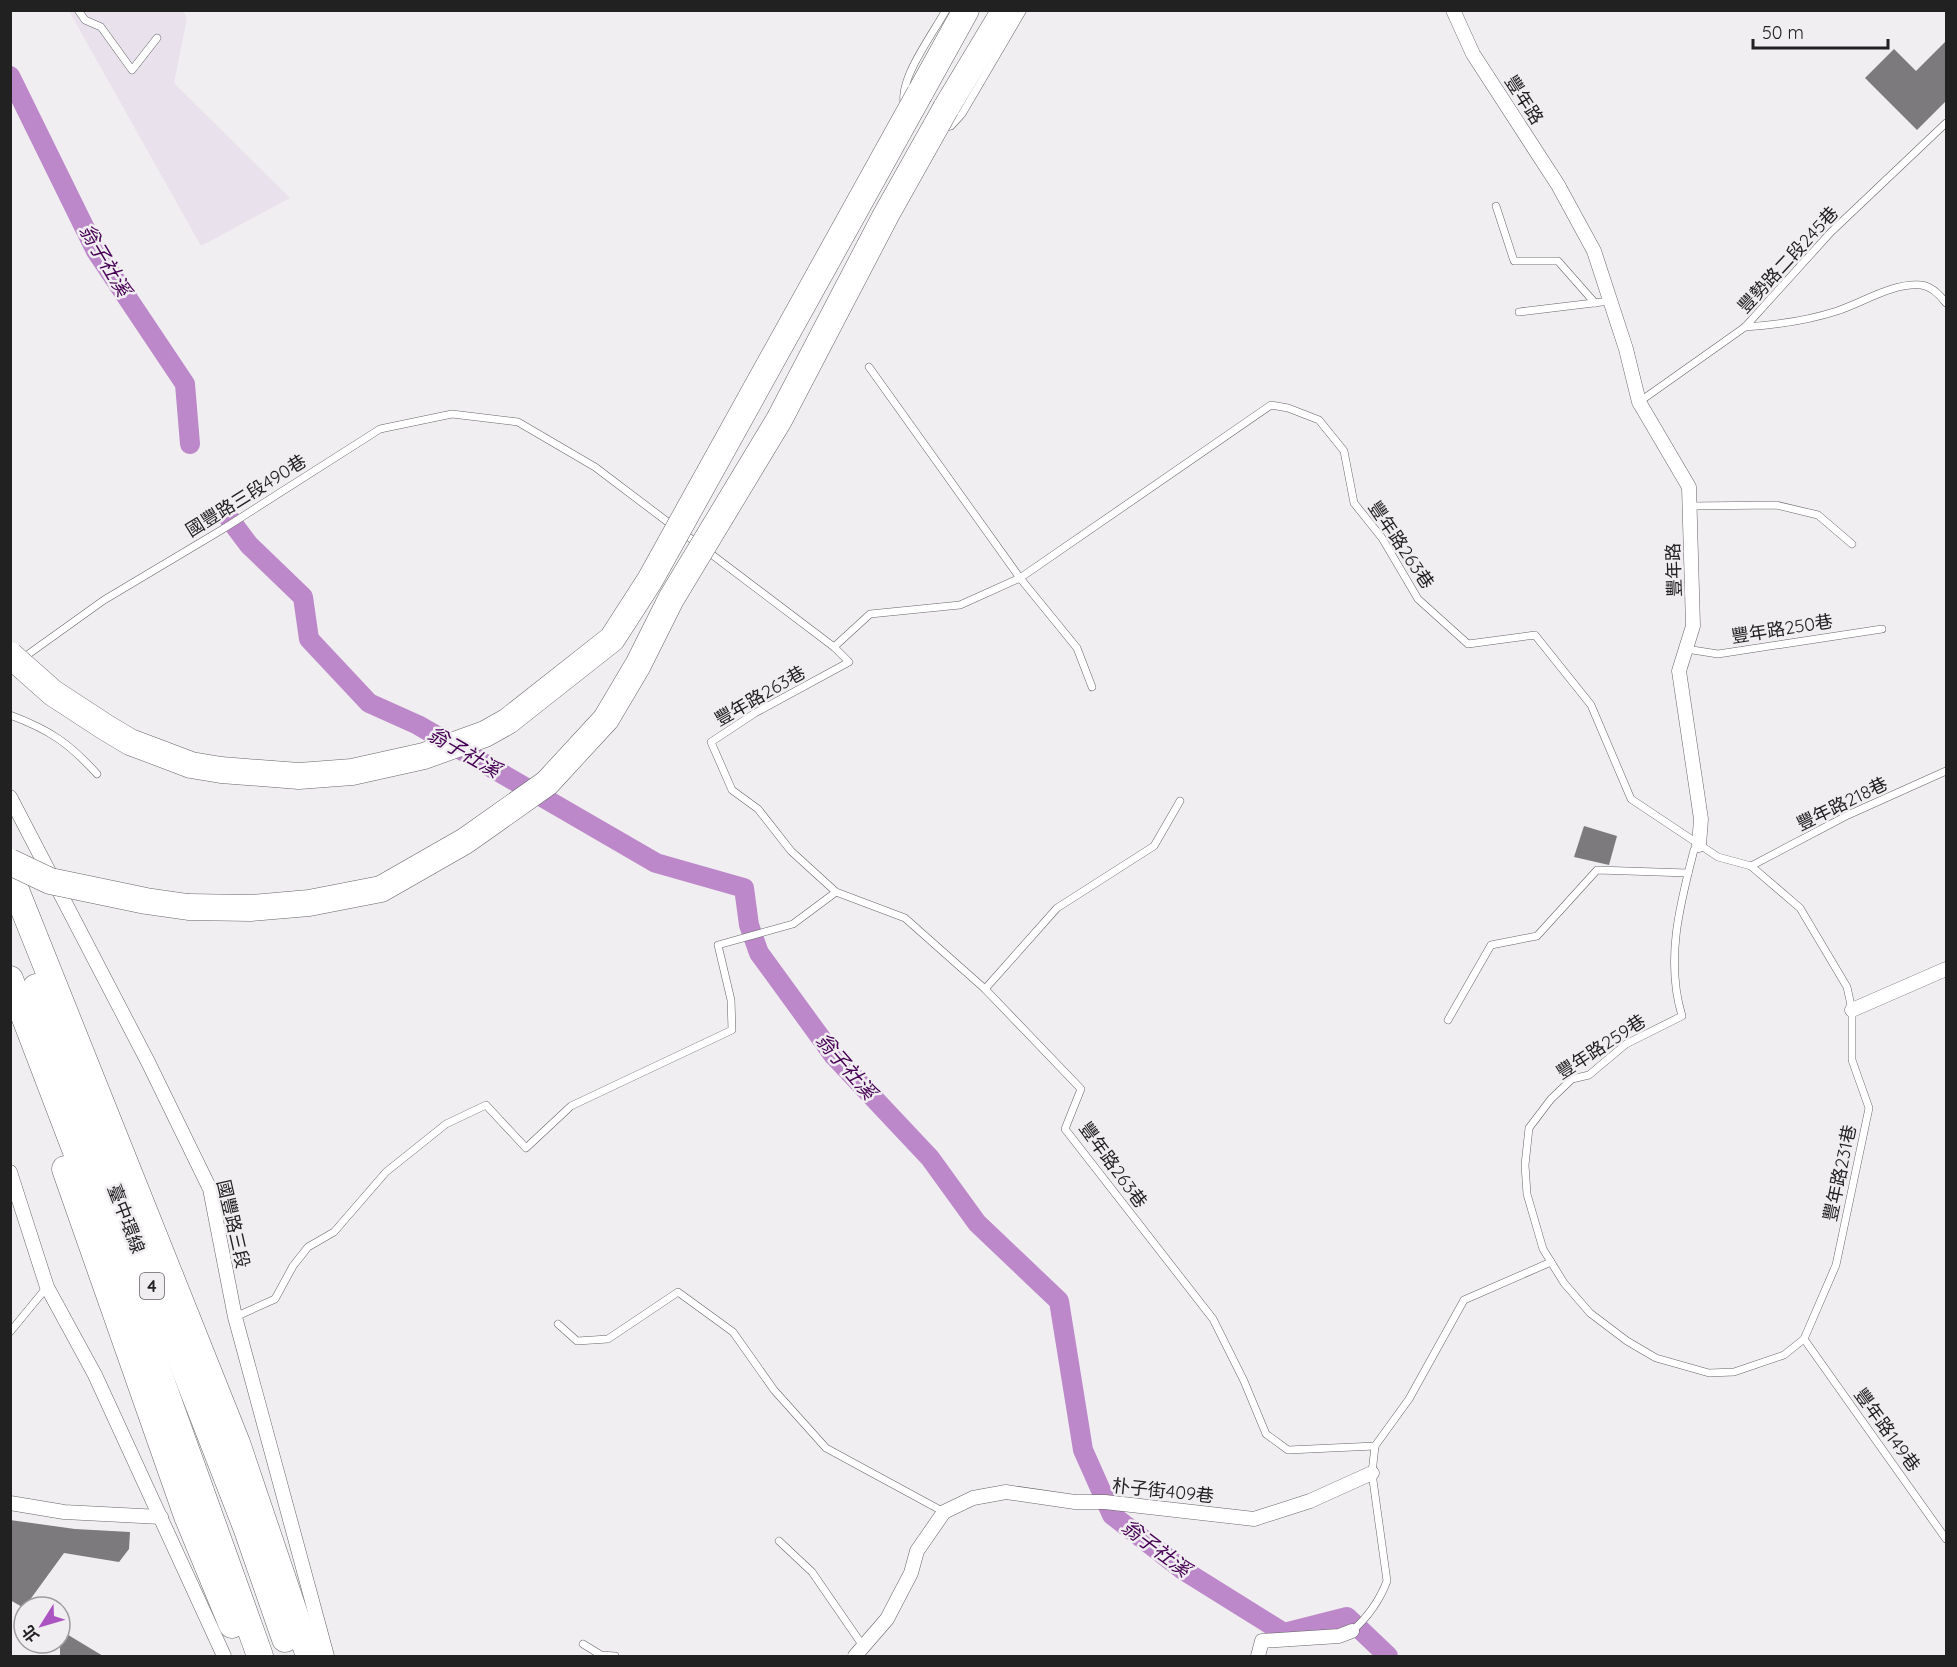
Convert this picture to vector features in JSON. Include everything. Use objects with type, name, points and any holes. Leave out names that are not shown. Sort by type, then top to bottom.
[{"type":"highway","points":[[10,655],[61,699],[130,742],[191,765],[220,770],[299,776],[352,772],[424,756],[485,734],[508,721],[612,639],[656,570],[916,105],[966,10]]},
{"type":"highway","points":[[10,862],[50,881],[189,907],[251,908],[309,903],[381,889],[465,841],[547,783],[606,719],[638,665],[671,599],[779,420],[937,117],[1005,10]]},
{"type":"highway","points":[[10,875],[237,1443],[309,1656]]},
{"type":"highway","name":"臺中環線","points":[[10,917],[246,1527],[291,1656]]},
{"type":"highway","name":"臺中環線","points":[[10,979],[130,1293],[261,1656]]},
{"type":"highway","points":[[10,1019],[188,1516],[244,1656]]},
{"type":"street","name":"豐年路","points":[[1452,10],[1473,54],[1558,185],[1594,251],[1639,402],[1689,487],[1693,626],[1679,671],[1701,819],[1699,845]]},
{"type":"street","name":"國豐路三段","points":[[10,797],[148,1062],[210,1189],[235,1317],[327,1656]]},
{"type":"street","points":[[1852,1010],[1947,969]]},
{"type":"street","points":[[10,1172],[47,1287],[95,1375],[224,1656]]},
{"type":"street","name":"朴子街409巷","points":[[860,1652],[887,1618],[911,1573],[916,1551],[944,1512],[974,1498],[1006,1492],[1075,1502],[1105,1502],[1254,1519],[1310,1501],[1372,1473]]},
{"type":"street","points":[[10,1503],[64,1512],[161,1517]]},
{"type":"street","points":[[1258,1656],[1262,1641],[1339,1636],[1352,1631]]},
{"type":"lane","points":[[78,10],[85,20],[102,27],[132,70],[157,38]]},
{"type":"lane","points":[[916,105],[902,98],[906,79],[946,10]]},
{"type":"lane","points":[[937,117],[939,129],[951,126],[962,114],[1023,10]]},
{"type":"lane","name":"豐勢路二段245巷","points":[[1639,402],[1745,327],[1831,232],[1947,123]]},
{"type":"lane","points":[[1496,206],[1514,261],[1558,261],[1595,303]]},
{"type":"lane","points":[[1745,327],[1794,324],[1839,310],[1903,285],[1924,285],[1939,294],[1947,303]]},
{"type":"lane","points":[[1519,312],[1610,302]]},
{"type":"lane","points":[[868,367],[1020,578],[1077,648],[1092,687]]},
{"type":"lane","name":"豐年路263巷","points":[[1375,1446],[1288,1450],[1266,1434],[1244,1381],[1213,1319],[1065,1129],[1081,1089],[985,989],[905,918],[836,892],[791,851],[758,808],[732,790],[711,742],[755,713],[849,662],[834,647],[870,614],[960,605],[1020,578],[1271,405],[1288,408],[1319,420],[1344,452],[1354,503],[1382,538],[1418,599],[1468,644],[1534,635],[1591,705],[1631,799],[1699,845]]},
{"type":"lane","name":"國豐路三段490巷","points":[[10,665],[32,653],[104,600],[223,529],[380,429],[452,414],[518,422],[595,467],[834,647]]},
{"type":"lane","points":[[1690,506],[1776,504],[1818,515],[1851,544]]},
{"type":"lane","name":"豐年路250巷","points":[[1686,649],[1718,654],[1882,629]]},
{"type":"lane","points":[[10,715],[40,726],[72,747],[97,774]]},
{"type":"lane","name":"豐年路218巷","points":[[1751,866],[1848,815],[1947,771]]},
{"type":"lane","points":[[985,989],[1057,908],[1154,846],[1180,801]]},
{"type":"lane","points":[[1699,845],[1718,857],[1751,866],[1800,908],[1848,987],[1852,1010]]},
{"type":"lane","name":"豐年路259巷","points":[[1699,845],[1694,850],[1676,928],[1676,997],[1682,1016],[1626,1044],[1589,1075],[1572,1079],[1551,1099],[1529,1128],[1526,1165],[1527,1194],[1543,1249],[1564,1283],[1590,1313],[1627,1341],[1656,1358],[1683,1368],[1709,1373],[1734,1372],[1784,1355],[1804,1339]]},
{"type":"lane","points":[[1448,1020],[1491,945],[1537,936],[1597,870],[1688,873]]},
{"type":"lane","points":[[235,1317],[275,1299],[293,1266],[308,1247],[334,1232],[387,1172],[446,1124],[486,1105],[526,1148],[571,1106],[732,1030],[731,1000],[718,945],[793,924],[836,892]]},
{"type":"lane","name":"豐年路231巷","points":[[1804,1339],[1836,1265],[1869,1108],[1852,1060],[1852,1010]]},
{"type":"lane","points":[[1352,1631],[1381,1598],[1387,1581],[1372,1473],[1375,1446],[1409,1399],[1464,1300],[1551,1262]]},
{"type":"lane","points":[[10,1332],[47,1287]]},
{"type":"lane","points":[[558,1324],[577,1341],[608,1339],[678,1292],[734,1332],[774,1390],[826,1448],[944,1512]]},
{"type":"lane","name":"豐年路149巷","points":[[1804,1339],[1947,1539]]},
{"type":"lane","name":"朴子街409巷","points":[[779,1540],[812,1572],[860,1652]]},
{"type":"lane","points":[[583,1644],[601,1655],[615,1656]]},
{"type":"shaded area","points":[[69,11],[183,11],[187,18],[174,83],[290,198],[201,246]]},
{"type":"building","points":[[1947,40],[1947,100],[1917,130],[1865,78],[1894,49],[1916,71]]},
{"type":"building","points":[[1584,826],[1617,836],[1609,865],[1574,857]]},
{"type":"building","points":[[10,1520],[75,1529],[130,1532],[129,1549],[119,1562],[64,1553],[33,1595],[12,1595],[12,1601],[10,1600]]},
{"type":"building","points":[[72,1637],[103,1656],[60,1656],[72,1655]]},
{"type":"waterway","name":"翁子社溪","points":[[10,76],[96,251],[185,384],[190,444]]},
{"type":"waterway","name":"翁子社溪","points":[[228,517],[249,545],[303,597],[309,639],[369,703],[418,725],[656,863],[744,888],[749,925],[759,953],[834,1056],[930,1158],[977,1223],[1059,1301],[1083,1450],[1112,1515],[1183,1570],[1284,1633],[1347,1617],[1388,1656]]}]
